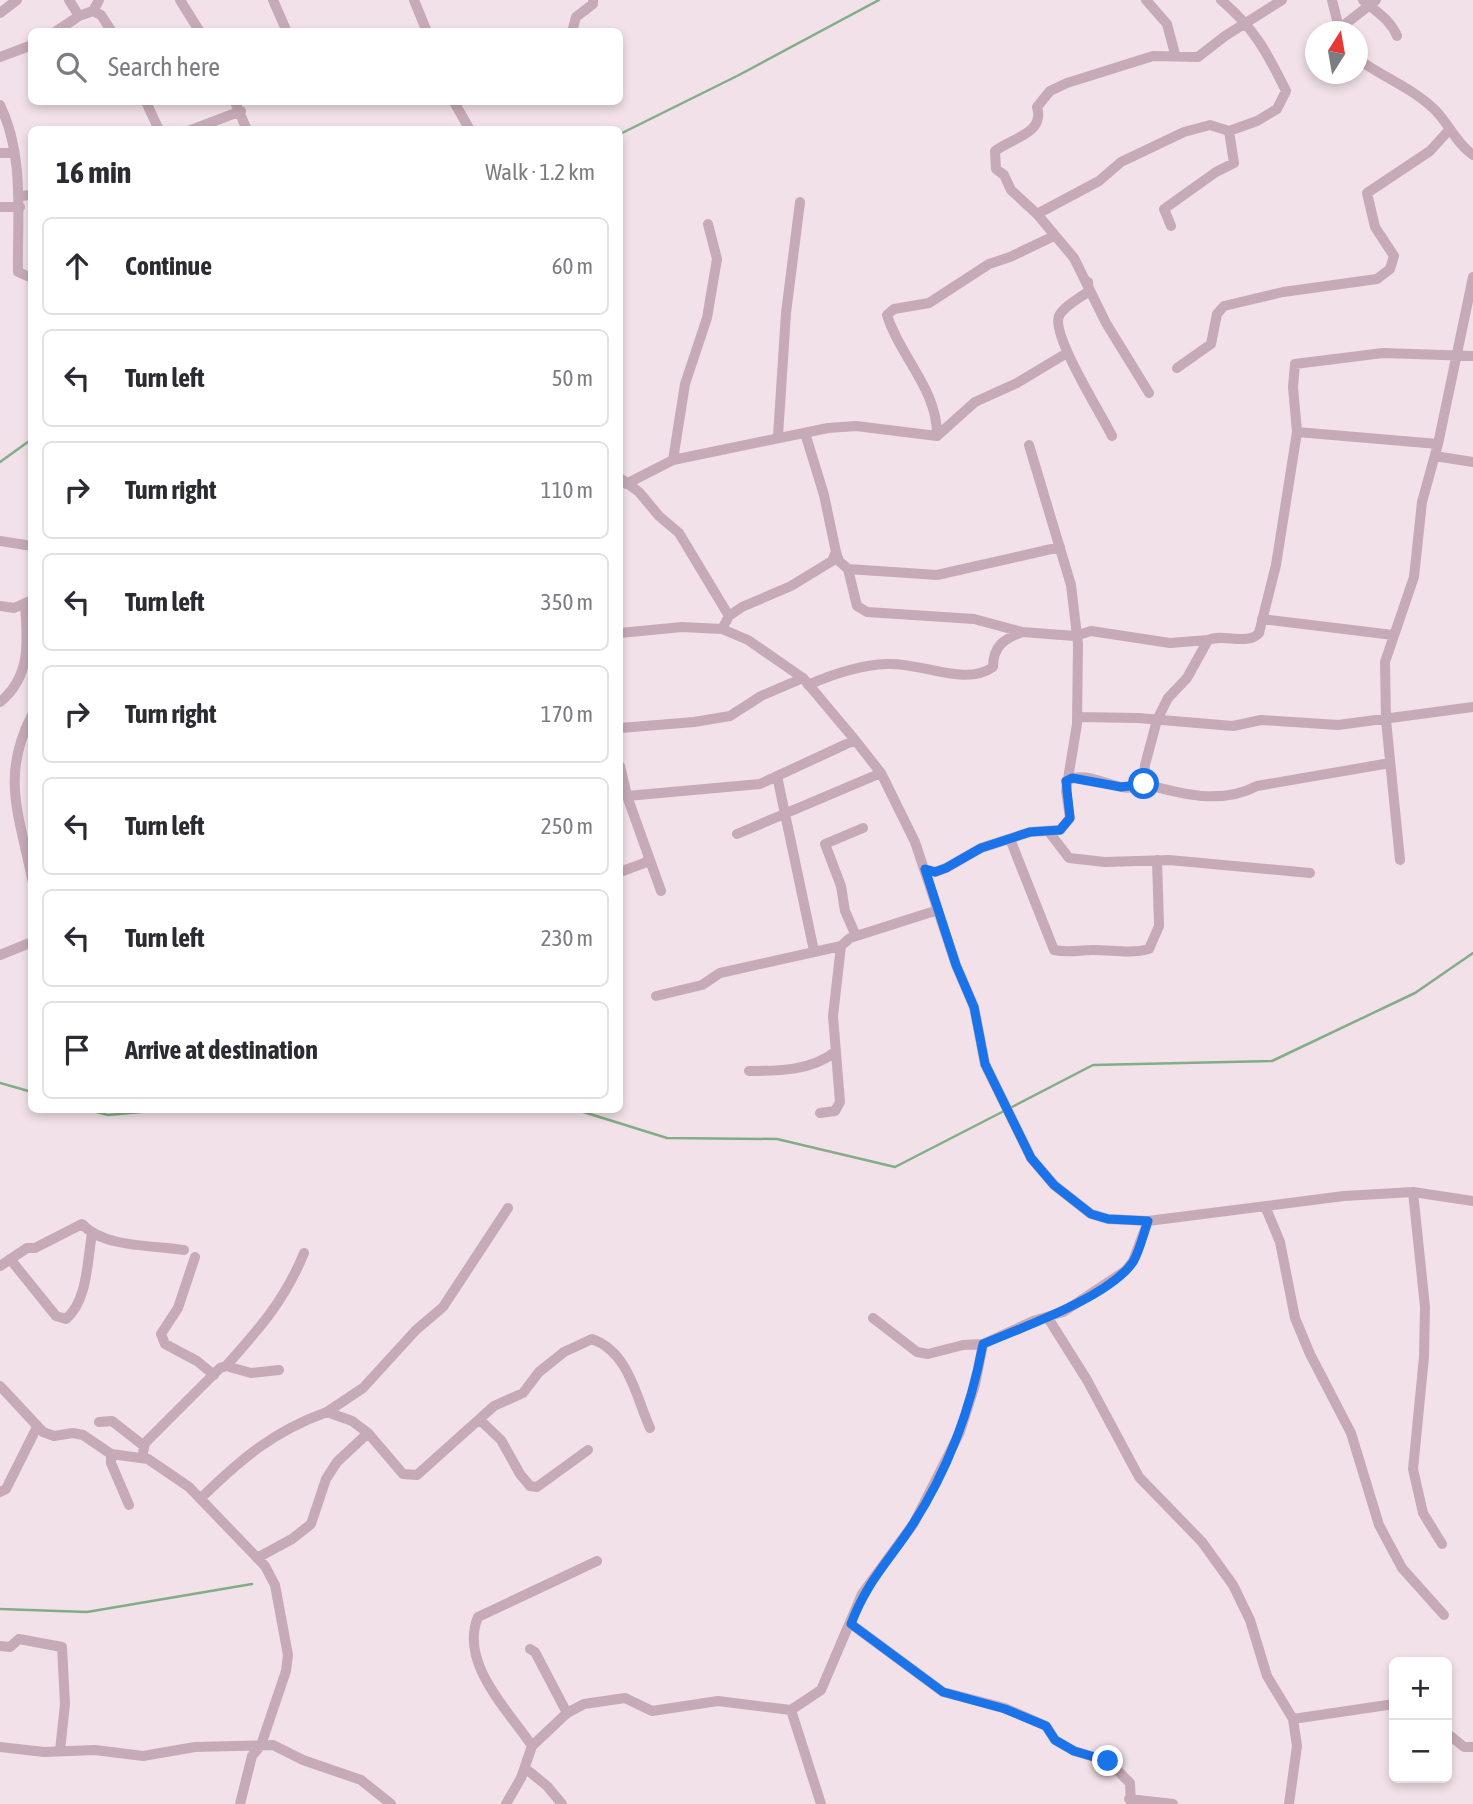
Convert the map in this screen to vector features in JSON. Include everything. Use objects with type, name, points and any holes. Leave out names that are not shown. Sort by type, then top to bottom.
[{"type":"street","points":[[0,13],[17,0]]},
{"type":"street","points":[[69,0],[79,16]]},
{"type":"street","points":[[61,28],[79,16],[93,11],[99,0]]},
{"type":"street","points":[[180,0],[198,28]]},
{"type":"street","points":[[273,0],[285,28]]},
{"type":"street","points":[[414,0],[425,28]]},
{"type":"street","points":[[573,28],[576,17],[593,4],[593,0]]},
{"type":"street","points":[[1146,0],[1167,24],[1175,54]]},
{"type":"street","points":[[1037,214],[1099,181],[1121,162],[1184,132],[1210,125],[1229,131],[1257,121],[1277,109],[1286,91],[1247,22],[1221,0]]},
{"type":"street","points":[[1149,393],[1106,323],[1088,281],[1065,245],[1011,190],[1004,175],[996,169],[995,151],[1038,126],[1041,119],[1037,107],[1050,91],[1153,56],[1175,54],[1198,57],[1282,0]]},
{"type":"street","points":[[1332,0],[1338,21]]},
{"type":"street","points":[[1349,21],[1369,2],[1393,26],[1396,36]]},
{"type":"street","points":[[93,11],[101,15],[109,28]]},
{"type":"street","points":[[0,57],[28,46]]},
{"type":"street","points":[[1368,65],[1418,96],[1435,110],[1449,130],[1473,155]]},
{"type":"street","points":[[0,105],[9,124],[19,195],[18,272],[28,276]]},
{"type":"street","points":[[147,105],[157,126]]},
{"type":"street","points":[[199,126],[240,105],[246,126]]},
{"type":"street","points":[[456,105],[468,126]]},
{"type":"street","points":[[1177,368],[1211,344],[1217,314],[1224,306],[1283,292],[1377,279],[1386,274],[1394,256],[1375,227],[1367,193],[1430,151],[1449,130]]},
{"type":"street","points":[[1171,226],[1164,209],[1216,172],[1234,163],[1229,131]]},
{"type":"street","points":[[0,153],[13,153]]},
{"type":"street","points":[[19,195],[28,195]]},
{"type":"street","points":[[778,436],[786,313],[800,202]]},
{"type":"street","points":[[0,207],[20,207]]},
{"type":"street","points":[[673,460],[685,384],[707,318],[718,259],[708,224]]},
{"type":"street","points":[[937,436],[937,419],[912,360],[893,334],[887,315],[894,309],[929,303],[989,264],[1054,236]]},
{"type":"street","points":[[1400,860],[1386,720],[1385,662],[1414,577],[1422,502],[1438,444],[1473,277]]},
{"type":"street","points":[[1088,281],[1089,291],[1061,313],[1058,320],[1067,353],[1112,436]]},
{"type":"street","points":[[623,481],[673,460],[778,436],[856,426],[937,436],[975,402],[1017,383],[1067,353]]},
{"type":"street","points":[[805,433],[824,495],[839,561],[848,569],[858,606],[867,612],[974,618],[1023,632],[1075,636],[1091,631],[1127,634],[1170,643],[1219,637],[1255,638],[1276,565],[1297,432],[1294,367],[1298,362],[1383,353],[1457,353],[1473,356]]},
{"type":"street","points":[[1297,432],[1438,444]]},
{"type":"street","points":[[925,869],[935,872],[981,848],[1030,832],[1060,830],[1070,818],[1066,781],[1077,718],[1079,667],[1072,585],[1029,446]]},
{"type":"street","points":[[1435,456],[1473,462]]},
{"type":"street","points":[[623,481],[639,492],[659,516],[679,533],[729,616]]},
{"type":"street","points":[[0,541],[28,545]]},
{"type":"street","points":[[848,569],[937,575],[1060,547]]},
{"type":"street","points":[[722,629],[729,616],[742,607],[791,586],[832,561],[836,552]]},
{"type":"street","points":[[0,606],[28,603],[27,660],[18,680],[0,702]]},
{"type":"street","points":[[1262,619],[1393,635]]},
{"type":"street","points":[[623,633],[682,628],[722,629],[748,640],[805,681],[855,740],[881,773],[925,869],[974,1007],[985,1064],[1031,1158],[1054,1185],[1091,1214],[1108,1219],[1148,1221],[1344,1196],[1413,1192],[1473,1201]]},
{"type":"street","points":[[623,728],[730,716],[761,696],[805,681],[885,664],[915,664],[975,676],[993,667],[993,654],[1004,639],[1023,632]]},
{"type":"street","points":[[1144,784],[1145,765],[1157,720],[1168,698],[1186,678],[1208,640]]},
{"type":"street","points":[[1077,718],[1233,726],[1261,720],[1338,725],[1473,707]]},
{"type":"street","points":[[28,724],[15,752],[14,766],[17,822],[28,864]]},
{"type":"street","points":[[627,796],[760,784],[855,740]]},
{"type":"street","points":[[1066,781],[1078,776],[1121,787],[1144,784],[1218,797],[1240,795],[1257,786],[1390,763]]},
{"type":"street","points":[[737,834],[881,773]]},
{"type":"street","points":[[777,776],[814,951]]},
{"type":"street","points":[[623,779],[661,891]]},
{"type":"street","points":[[856,936],[845,911],[841,886],[825,844],[863,828]]},
{"type":"street","points":[[1049,832],[1069,858],[1105,862],[1157,860],[1310,873]]},
{"type":"street","points":[[1010,839],[1054,950],[1071,953],[1089,950],[1134,953],[1149,948],[1159,926],[1157,860]]},
{"type":"street","points":[[623,871],[647,862],[648,858]]},
{"type":"street","points":[[656,996],[702,985],[720,973],[841,946],[856,936],[938,910]]},
{"type":"street","points":[[0,955],[28,944]]},
{"type":"street","points":[[820,1113],[839,1107],[833,1016],[841,946]]},
{"type":"street","points":[[749,1071],[780,1071],[817,1063],[835,1052]]},
{"type":"street","points":[[1413,1192],[1424,1307],[1424,1357],[1413,1469],[1423,1513],[1442,1545]]},
{"type":"street","points":[[1265,1206],[1280,1242],[1296,1318],[1321,1378],[1351,1433],[1379,1525],[1402,1568],[1444,1615]]},
{"type":"street","points":[[202,1497],[247,1454],[303,1420],[327,1412],[363,1388],[416,1330],[443,1307],[508,1208]]},
{"type":"street","points":[[873,1318],[916,1352],[928,1354],[963,1345],[983,1344],[1033,1321],[1063,1312],[1125,1271],[1133,1261],[1148,1221]]},
{"type":"street","points":[[0,1266],[27,1248],[51,1241],[73,1226],[82,1224],[92,1234],[184,1250]]},
{"type":"street","points":[[10,1259],[56,1315],[66,1318],[77,1304],[86,1277],[92,1234]]},
{"type":"street","points":[[142,1458],[144,1446],[226,1366],[276,1309],[292,1282],[303,1253]]},
{"type":"street","points":[[195,1257],[178,1308],[161,1334],[165,1344],[197,1361],[214,1375]]},
{"type":"street","points":[[1048,1318],[1087,1380],[1139,1477],[1202,1542],[1233,1584],[1250,1620],[1267,1676],[1293,1719],[1297,1746],[1289,1804]]},
{"type":"street","points":[[327,1412],[352,1420],[368,1433],[402,1474],[417,1475],[494,1406],[523,1394],[539,1372],[564,1352],[592,1339],[604,1343],[628,1371],[650,1428]]},
{"type":"street","points":[[506,1804],[525,1768],[532,1746],[567,1713],[584,1704],[625,1698],[652,1711],[718,1702],[791,1710],[821,1690],[862,1594],[914,1523],[960,1432],[975,1385],[983,1344]]},
{"type":"street","points":[[226,1366],[251,1373],[279,1370]]},
{"type":"street","points":[[0,1386],[36,1429],[54,1436],[73,1433],[83,1436],[111,1454],[142,1458],[202,1497],[217,1519],[265,1566],[275,1585],[288,1655],[286,1671],[261,1745],[252,1756],[240,1804]]},
{"type":"street","points":[[481,1420],[501,1440],[530,1486],[537,1487],[588,1450]]},
{"type":"street","points":[[99,1422],[111,1421],[144,1446]]},
{"type":"street","points":[[0,1492],[6,1489],[36,1429]]},
{"type":"street","points":[[257,1558],[292,1539],[311,1524],[326,1479],[337,1462],[368,1433]]},
{"type":"street","points":[[111,1454],[111,1464],[129,1505]]},
{"type":"street","points":[[532,1746],[480,1667],[472,1647],[473,1628],[478,1617],[597,1561]]},
{"type":"street","points":[[851,1624],[943,1692],[1005,1709],[1046,1726],[1055,1740],[1074,1751],[1108,1761],[1130,1783],[1130,1801],[1173,1804]]},
{"type":"street","points":[[0,1646],[10,1647],[19,1639],[62,1647],[65,1704],[60,1751]]},
{"type":"street","points":[[530,1649],[536,1652],[567,1713]]},
{"type":"street","points":[[1293,1719],[1389,1705]]},
{"type":"street","points":[[791,1710],[821,1804]]},
{"type":"street","points":[[1452,1737],[1464,1747],[1473,1746]]},
{"type":"street","points":[[0,1747],[60,1751],[95,1750],[143,1756],[195,1747],[273,1745],[303,1760],[361,1780],[391,1804]]},
{"type":"street","points":[[525,1768],[547,1786],[562,1804]]},
{"type":"waterway","points":[[623,133],[739,75],[879,0]]},
{"type":"waterway","points":[[0,462],[28,442]]},
{"type":"waterway","points":[[1010,1108],[1093,1065],[1272,1061],[1415,993],[1473,953]]},
{"type":"waterway","points":[[0,1083],[28,1091]]},
{"type":"waterway","points":[[587,1113],[667,1138],[777,1139],[895,1167],[1004,1111]]},
{"type":"waterway","points":[[100,1113],[130,1113]]},
{"type":"waterway","points":[[0,1609],[87,1612],[252,1584]]},
{"type":"route","points":[[1108,1761],[1074,1751],[1055,1740],[1046,1726],[1005,1709],[943,1692],[851,1624],[862,1594],[914,1523],[960,1432],[975,1385],[983,1344],[1033,1321],[1063,1312],[1125,1271],[1133,1261],[1148,1221],[1108,1219],[1091,1214],[1054,1185],[1031,1158],[985,1064],[974,1007],[956,965],[925,869],[935,872],[981,848],[1030,832],[1060,830],[1070,818],[1066,781],[1072,778],[1078,776],[1121,787],[1139,787],[1144,784]]}]
